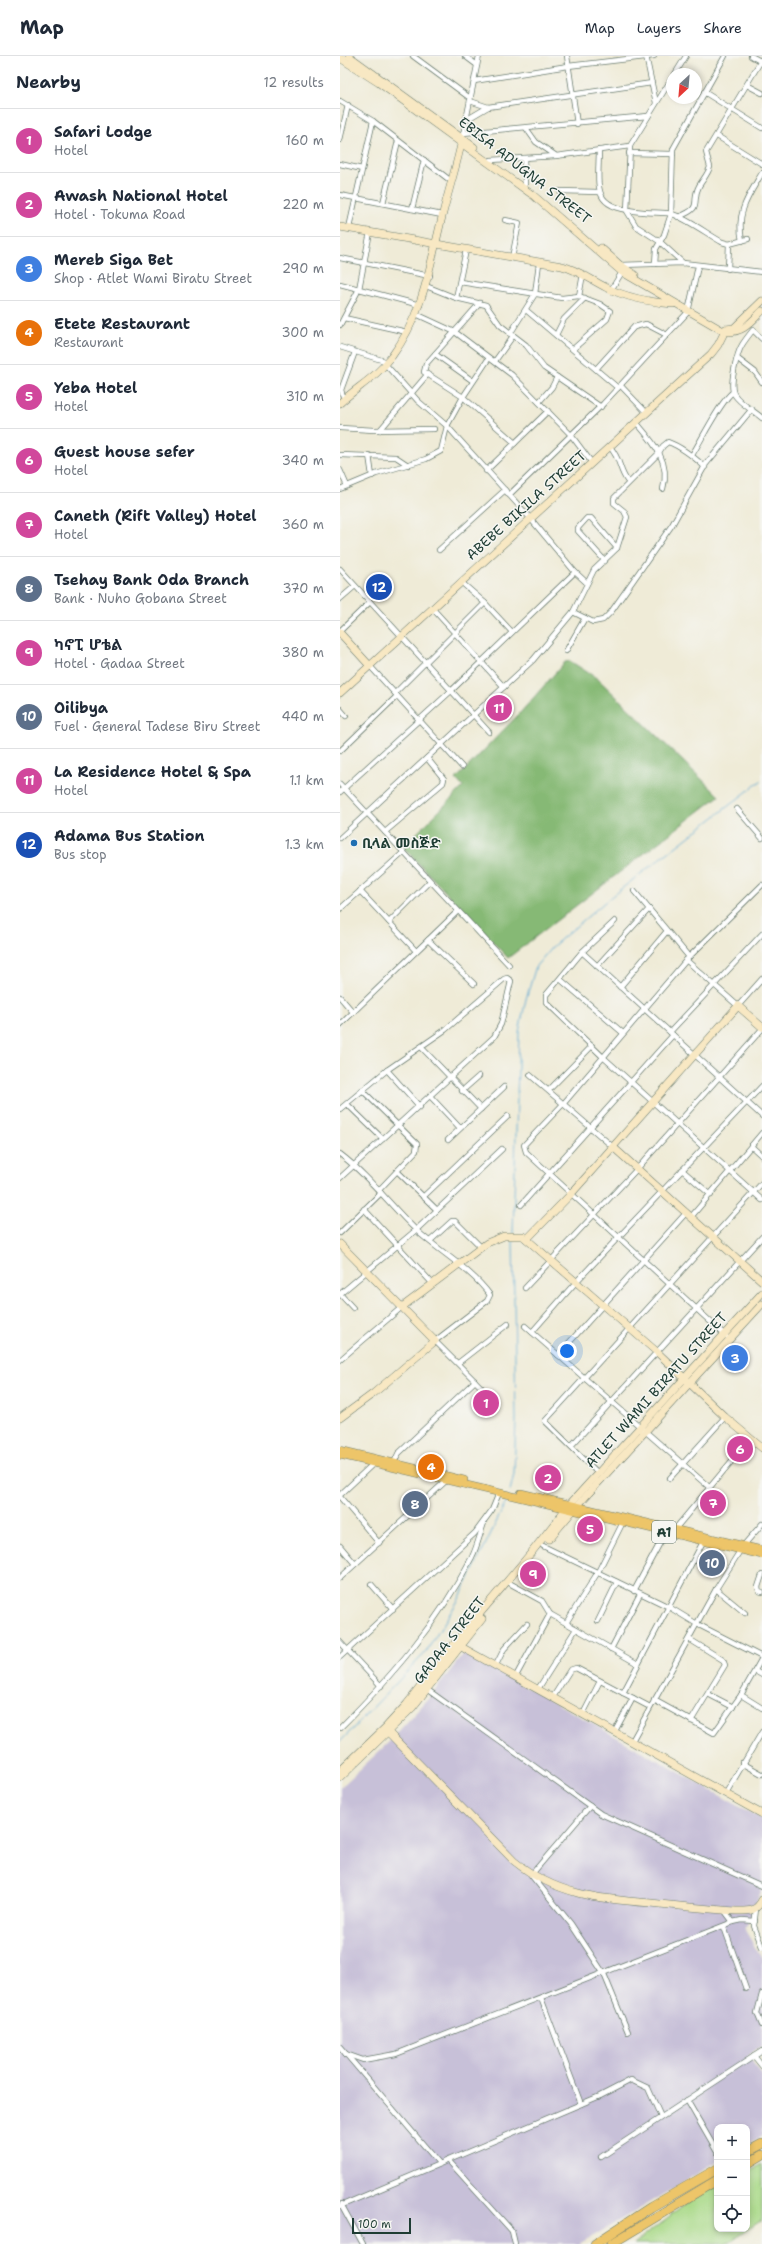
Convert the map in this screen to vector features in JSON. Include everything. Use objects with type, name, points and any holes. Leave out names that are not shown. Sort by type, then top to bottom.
[{"type":"highway","points":[[750,2150],[762,2144]]},
{"type":"highway","points":[[750,2162],[762,2156]]},
{"type":"highway","points":[[595,2244],[651,2207],[714,2171]]},
{"type":"highway","points":[[611,2244],[714,2182]]},
{"type":"main road","name":"A1","points":[[340,1450],[376,1461],[502,1492],[520,1495],[623,1522],[670,1529]]},
{"type":"main road","name":"A1","points":[[340,1455],[376,1461]]},
{"type":"main road","name":"A1","points":[[570,1508],[670,1529],[742,1548],[762,1555]]},
{"type":"main road","name":"A1","points":[[742,1548],[762,1550]]},
{"type":"street","name":"EBISA ADUGNA STREET","points":[[349,56],[525,184],[619,268],[718,328],[726,330]]},
{"type":"street","points":[[413,56],[470,99],[488,107]]},
{"type":"street","points":[[465,56],[477,65]]},
{"type":"street","points":[[342,401],[387,363],[407,332],[420,305],[430,276],[435,244],[462,138],[479,56]]},
{"type":"street","points":[[567,56],[577,124]]},
{"type":"street","points":[[474,81],[568,66],[654,56]]},
{"type":"street","points":[[679,68],[686,56]]},
{"type":"street","points":[[678,217],[691,212],[695,207],[699,187],[710,167],[706,152],[762,61],[751,56]]},
{"type":"street","points":[[646,57],[656,103]]},
{"type":"street","points":[[655,264],[659,241],[664,235],[672,214],[673,154],[675,142],[723,57]]},
{"type":"street","name":"EBISA ADUGNA STREET","points":[[340,58],[462,138],[534,196],[619,268],[676,304],[726,330]]},
{"type":"street","points":[[466,120],[488,107],[652,83]]},
{"type":"street","points":[[747,85],[762,93]]},
{"type":"street","points":[[666,87],[630,146],[627,211],[636,226],[659,241],[683,263]]},
{"type":"street","points":[[704,92],[762,128]]},
{"type":"street","points":[[340,101],[372,121],[451,181]]},
{"type":"street","points":[[340,140],[348,105]]},
{"type":"street","points":[[462,138],[526,128],[648,116]]},
{"type":"street","points":[[349,228],[372,121]]},
{"type":"street","points":[[526,128],[536,142],[556,156]]},
{"type":"street","points":[[717,136],[762,164]]},
{"type":"street","points":[[383,203],[398,141]]},
{"type":"street","points":[[491,160],[556,156],[630,146]]},
{"type":"street","points":[[599,150],[599,192],[610,204],[627,211],[672,214],[722,242],[729,244],[748,239]]},
{"type":"street","points":[[629,153],[673,154]]},
{"type":"street","points":[[524,158],[525,184]]},
{"type":"street","points":[[412,209],[424,160]]},
{"type":"street","points":[[340,164],[362,169]]},
{"type":"street","points":[[742,240],[739,229],[742,208],[762,173]]},
{"type":"street","points":[[560,191],[599,192]]},
{"type":"street","points":[[340,194],[442,215]]},
{"type":"street","points":[[505,220],[519,223],[512,258]]},
{"type":"street","points":[[340,227],[572,269],[611,290],[634,298],[676,304]]},
{"type":"street","points":[[340,325],[358,289],[365,263],[370,232]]},
{"type":"street","points":[[728,269],[729,244]]},
{"type":"street","points":[[456,298],[466,250]]},
{"type":"street","points":[[340,258],[430,276]]},
{"type":"street","points":[[495,361],[512,335],[535,294],[539,263]]},
{"type":"street","points":[[611,290],[619,268],[683,263],[698,266],[762,272]]},
{"type":"street","points":[[509,495],[601,407],[689,310],[698,266]]},
{"type":"street","points":[[579,296],[583,274]]},
{"type":"street","points":[[460,282],[568,299],[579,296],[600,304],[610,314],[573,349]]},
{"type":"street","points":[[340,284],[420,305]]},
{"type":"street","points":[[426,286],[456,298],[486,305],[494,318],[512,335],[526,345],[544,368],[576,388],[601,407]]},
{"type":"street","points":[[556,335],[564,320],[585,298]]},
{"type":"street","points":[[726,330],[734,328],[762,301]]},
{"type":"street","points":[[480,303],[435,354],[424,369],[427,375],[463,397],[515,443]]},
{"type":"street","points":[[526,310],[619,387],[646,412]]},
{"type":"street","points":[[726,330],[736,333],[744,329],[762,311]]},
{"type":"street","points":[[416,314],[455,332],[495,361],[548,411],[592,462]]},
{"type":"street","points":[[344,318],[407,332]]},
{"type":"street","points":[[596,369],[634,327],[646,324],[667,335]]},
{"type":"street","name":"ABEBE BIKILA STREET","points":[[340,693],[711,354],[726,330]]},
{"type":"street","points":[[762,339],[753,330],[741,346],[734,369],[733,392],[738,400],[762,418]]},
{"type":"street","points":[[340,347],[387,363],[412,394],[447,426],[530,518],[575,572],[587,583]]},
{"type":"street","points":[[342,401],[341,390],[355,352]]},
{"type":"street","points":[[435,354],[473,380]]},
{"type":"street","points":[[340,489],[372,476],[408,465],[441,451],[447,426],[473,380],[489,358]]},
{"type":"street","points":[[738,358],[760,374],[762,382]]},
{"type":"street","points":[[380,430],[427,375]]},
{"type":"street","points":[[539,402],[552,387],[557,377]]},
{"type":"street","points":[[692,456],[719,411],[722,402],[733,392]]},
{"type":"street","points":[[574,612],[585,618],[598,622],[611,612],[620,602],[672,525],[705,467],[752,409]]},
{"type":"street","points":[[486,471],[548,411]]},
{"type":"street","points":[[636,422],[659,450],[666,470],[663,489]]},
{"type":"street","points":[[340,428],[380,430],[434,429]]},
{"type":"street","points":[[340,838],[533,660],[574,612],[594,570],[617,548],[627,517],[624,511],[614,501],[628,482],[658,454],[659,450],[668,442],[692,456],[705,467]]},
{"type":"street","points":[[610,447],[620,461],[621,473],[628,482]]},
{"type":"street","points":[[340,455],[396,457],[408,465]]},
{"type":"street","points":[[369,455],[372,476]]},
{"type":"street","points":[[340,470],[347,486]]},
{"type":"street","points":[[439,550],[505,490]]},
{"type":"street","points":[[605,561],[578,531],[578,528],[587,518],[591,518],[617,548]]},
{"type":"street","points":[[340,569],[489,732]]},
{"type":"street","points":[[340,792],[451,691],[575,572]]},
{"type":"street","points":[[461,582],[485,603],[512,632]]},
{"type":"street","points":[[340,599],[355,586]]},
{"type":"street","points":[[370,602],[340,632],[462,767]]},
{"type":"street","points":[[340,751],[485,603]]},
{"type":"street","points":[[433,609],[504,687]]},
{"type":"street","points":[[566,651],[585,618]]},
{"type":"street","points":[[340,709],[346,716]]},
{"type":"street","points":[[385,832],[443,783],[444,779],[427,758]]},
{"type":"street","points":[[340,784],[509,965]]},
{"type":"street","points":[[737,809],[761,836]]},
{"type":"street","points":[[340,908],[404,852]]},
{"type":"street","points":[[389,922],[430,881]]},
{"type":"street","points":[[727,1337],[526,1152],[524,1145],[564,1103],[688,959],[762,885]]},
{"type":"street","points":[[360,891],[416,951]]},
{"type":"street","points":[[525,1288],[720,1078],[762,1028],[714,985],[688,959],[634,891]]},
{"type":"street","points":[[597,966],[649,909]]},
{"type":"street","points":[[340,1025],[458,910]]},
{"type":"street","points":[[615,921],[582,952],[546,995],[546,1002],[603,1057],[762,1200]]},
{"type":"street","points":[[620,987],[667,931]]},
{"type":"street","points":[[521,1205],[631,1082],[671,1033],[762,934]]},
{"type":"street","points":[[428,940],[474,984]]},
{"type":"street","points":[[582,952],[762,1116]]},
{"type":"street","points":[[340,1109],[387,1070],[445,1030],[504,979],[509,979],[511,981],[498,1031],[431,1097],[340,1178]]},
{"type":"street","points":[[525,1238],[572,1194],[653,1102],[696,1056],[762,979]]},
{"type":"street","points":[[560,980],[623,1033]]},
{"type":"street","points":[[340,997],[353,1012]]},
{"type":"street","points":[[549,1090],[592,1046]]},
{"type":"street","points":[[421,1047],[450,1079],[481,1109]]},
{"type":"street","points":[[387,1070],[420,1107]]},
{"type":"street","points":[[530,1075],[564,1103],[762,1281]]},
{"type":"street","points":[[462,1091],[479,1076]]},
{"type":"street","points":[[532,1332],[576,1282],[762,1086]]},
{"type":"street","points":[[448,1140],[504,1087]]},
{"type":"street","points":[[340,1233],[364,1209],[417,1148],[417,1144],[397,1127],[362,1090]]},
{"type":"street","points":[[431,1097],[460,1128]]},
{"type":"street","points":[[347,1104],[383,1140]]},
{"type":"street","points":[[423,1197],[508,1116]]},
{"type":"street","points":[[558,1355],[643,1260],[711,1194],[762,1133]]},
{"type":"street","points":[[751,1146],[762,1156]]},
{"type":"street","points":[[353,1308],[340,1294],[416,1230],[502,1149]]},
{"type":"street","points":[[340,1154],[354,1165],[416,1230],[458,1263],[487,1290],[490,1295],[489,1298],[435,1341],[374,1393],[340,1418]]},
{"type":"street","points":[[682,1170],[711,1194]]},
{"type":"street","points":[[397,1171],[437,1210]]},
{"type":"street","points":[[598,1473],[544,1421],[762,1182]]},
{"type":"street","points":[[364,1209],[432,1284]]},
{"type":"street","points":[[430,1241],[452,1221],[455,1221],[481,1247]]},
{"type":"street","points":[[341,1357],[402,1307],[481,1247],[504,1236],[525,1238],[630,1328],[725,1417],[762,1448]]},
{"type":"street","points":[[571,1446],[762,1237]]},
{"type":"street","points":[[340,1244],[368,1270],[402,1307],[481,1387]]},
{"type":"street","name":"ATLET WAMI BIRATU STREET","points":[[570,1508],[727,1337],[762,1293]]},
{"type":"street","name":"ATLET WAMI BIRATU STREET","points":[[727,1337],[762,1304]]},
{"type":"street","points":[[458,1364],[508,1324]]},
{"type":"street","points":[[525,1326],[709,1487]]},
{"type":"street","points":[[393,1465],[398,1454],[475,1381]]},
{"type":"street","points":[[670,1478],[725,1417]]},
{"type":"street","name":"ATLET WAMI BIRATU STREET","points":[[570,1508],[598,1473],[643,1429]]},
{"type":"street","points":[[634,1591],[670,1529],[709,1487],[751,1438]]},
{"type":"street","points":[[376,1461],[340,1496],[379,1543]]},
{"type":"street","points":[[340,1578],[449,1478]]},
{"type":"street","points":[[340,1658],[466,1542],[484,1522],[502,1492]]},
{"type":"street","points":[[570,1508],[531,1553],[457,1644],[762,1814]]},
{"type":"street","name":"GADAA STREET","points":[[340,1778],[387,1730],[425,1688],[457,1644],[543,1546],[570,1508]]},
{"type":"street","points":[[340,1728],[381,1686],[421,1637],[456,1585],[473,1556],[484,1522]]},
{"type":"street","points":[[566,1623],[598,1572],[623,1522]]},
{"type":"street","points":[[632,1741],[716,1589],[742,1548],[762,1524]]},
{"type":"street","points":[[623,1693],[705,1539]]},
{"type":"street","points":[[340,1546],[355,1564]]},
{"type":"street","points":[[543,1546],[669,1607],[697,1624],[762,1657],[741,1695],[714,1733],[654,1700]]},
{"type":"street","points":[[762,1575],[758,1587],[759,1591],[762,1592]]},
{"type":"street","points":[[598,1622],[617,1582]]},
{"type":"street","points":[[371,1584],[393,1609]]},
{"type":"street","points":[[511,1584],[542,1601],[550,1614],[638,1664]]},
{"type":"street","points":[[716,1589],[745,1613]]},
{"type":"street","points":[[611,1649],[640,1594]]},
{"type":"street","points":[[516,1676],[550,1614]]},
{"type":"street","points":[[496,1665],[504,1649],[527,1624]]},
{"type":"street","points":[[538,1689],[576,1629]]},
{"type":"street","points":[[689,1640],[724,1662],[724,1668],[691,1721]]},
{"type":"street","points":[[340,1642],[381,1686]]},
{"type":"street","points":[[553,1697],[572,1668],[650,1707]]},
{"type":"street","points":[[755,1671],[762,1675]]},
{"type":"street","points":[[583,1714],[600,1681]]},
{"type":"street","points":[[425,1688],[601,1814],[762,1886]]},
{"type":"street","points":[[708,1694],[733,1707]]},
{"type":"street","points":[[741,1695],[762,1708]]},
{"type":"street","points":[[615,1731],[633,1698]]},
{"type":"street","points":[[340,1771],[387,1730],[514,1861],[531,1875],[571,1924],[604,1974],[628,2032]]},
{"type":"street","points":[[726,1793],[742,1763],[762,1732]]},
{"type":"street","points":[[742,1763],[762,1774]]},
{"type":"street","points":[[531,1875],[590,1806]]},
{"type":"street","points":[[531,1875],[569,1891],[595,1898],[724,1910],[750,1911],[756,1909]]},
{"type":"street","points":[[762,1900],[756,1909],[755,1921],[757,1938],[762,1947]]},
{"type":"street","points":[[724,1910],[733,1922]]},
{"type":"street","points":[[346,2054],[363,2060],[396,2054],[724,1927],[733,1922],[742,1920],[755,1921]]},
{"type":"street","points":[[724,1927],[746,1989]]},
{"type":"street","points":[[762,1994],[757,2013],[762,2025]]},
{"type":"street","points":[[541,1998],[581,2104]]},
{"type":"street","points":[[340,2047],[440,2163]]},
{"type":"street","points":[[600,2157],[762,2051]]},
{"type":"street","points":[[754,2056],[762,2066]]},
{"type":"street","points":[[363,2244],[341,2204],[581,2104],[630,2080],[648,2088],[661,2117]]},
{"type":"street","points":[[687,2100],[714,2147]]},
{"type":"street","points":[[448,2160],[512,2231],[515,2244]]},
{"type":"shaded area","points":[[465,1652],[762,1819],[762,1889],[745,1930],[762,1959],[762,2046],[748,2056],[762,2075],[762,2136],[750,2143],[750,2124],[714,2124],[714,2164],[580,2244],[340,2244],[340,1788],[388,1743],[429,1698]]},
{"type":"green space","points":[[570,661],[598,679],[719,796],[508,958],[403,847],[463,787],[456,779],[520,713],[565,662]]},
{"type":"green space","points":[[762,2164],[762,2220],[750,2228],[750,2196],[750,2170]]},
{"type":"green space","points":[[714,2188],[714,2232],[744,2232],[726,2244],[633,2244],[706,2189]]},
{"type":"waterway","points":[[513,1234],[519,1032],[526,999],[536,966],[552,947],[612,896],[762,780]]},
{"type":"waterway","points":[[510,1491],[514,1474],[516,1419],[513,1239]]},
{"type":"waterway","points":[[340,1742],[426,1652],[459,1599],[508,1498]]},
{"type":"place","name":"Adama Bus Station","points":[[379,587]]},
{"type":"place","name":"La Residence Hotel & Spa","points":[[499,708]]},
{"type":"place","name":"ቢላል መስጅድ","points":[[354,843]]},
{"type":"place","name":"Mereb Siga Bet","points":[[735,1358]]},
{"type":"place","name":"Safari Lodge","points":[[486,1403]]},
{"type":"place","name":"Guest house sefer","points":[[740,1449]]},
{"type":"place","name":"Etete Restaurant","points":[[431,1467]]},
{"type":"place","name":"Awash National Hotel","points":[[548,1478]]},
{"type":"place","name":"Caneth (Rift Valley) Hotel","points":[[713,1503]]},
{"type":"place","name":"Tsehay Bank Oda Branch","points":[[415,1504]]},
{"type":"place","name":"Yeba Hotel","points":[[590,1529]]},
{"type":"place","name":"Oilibya","points":[[712,1563]]},
{"type":"place","name":"ካኖፒ ሆቴል","points":[[533,1574]]}]
